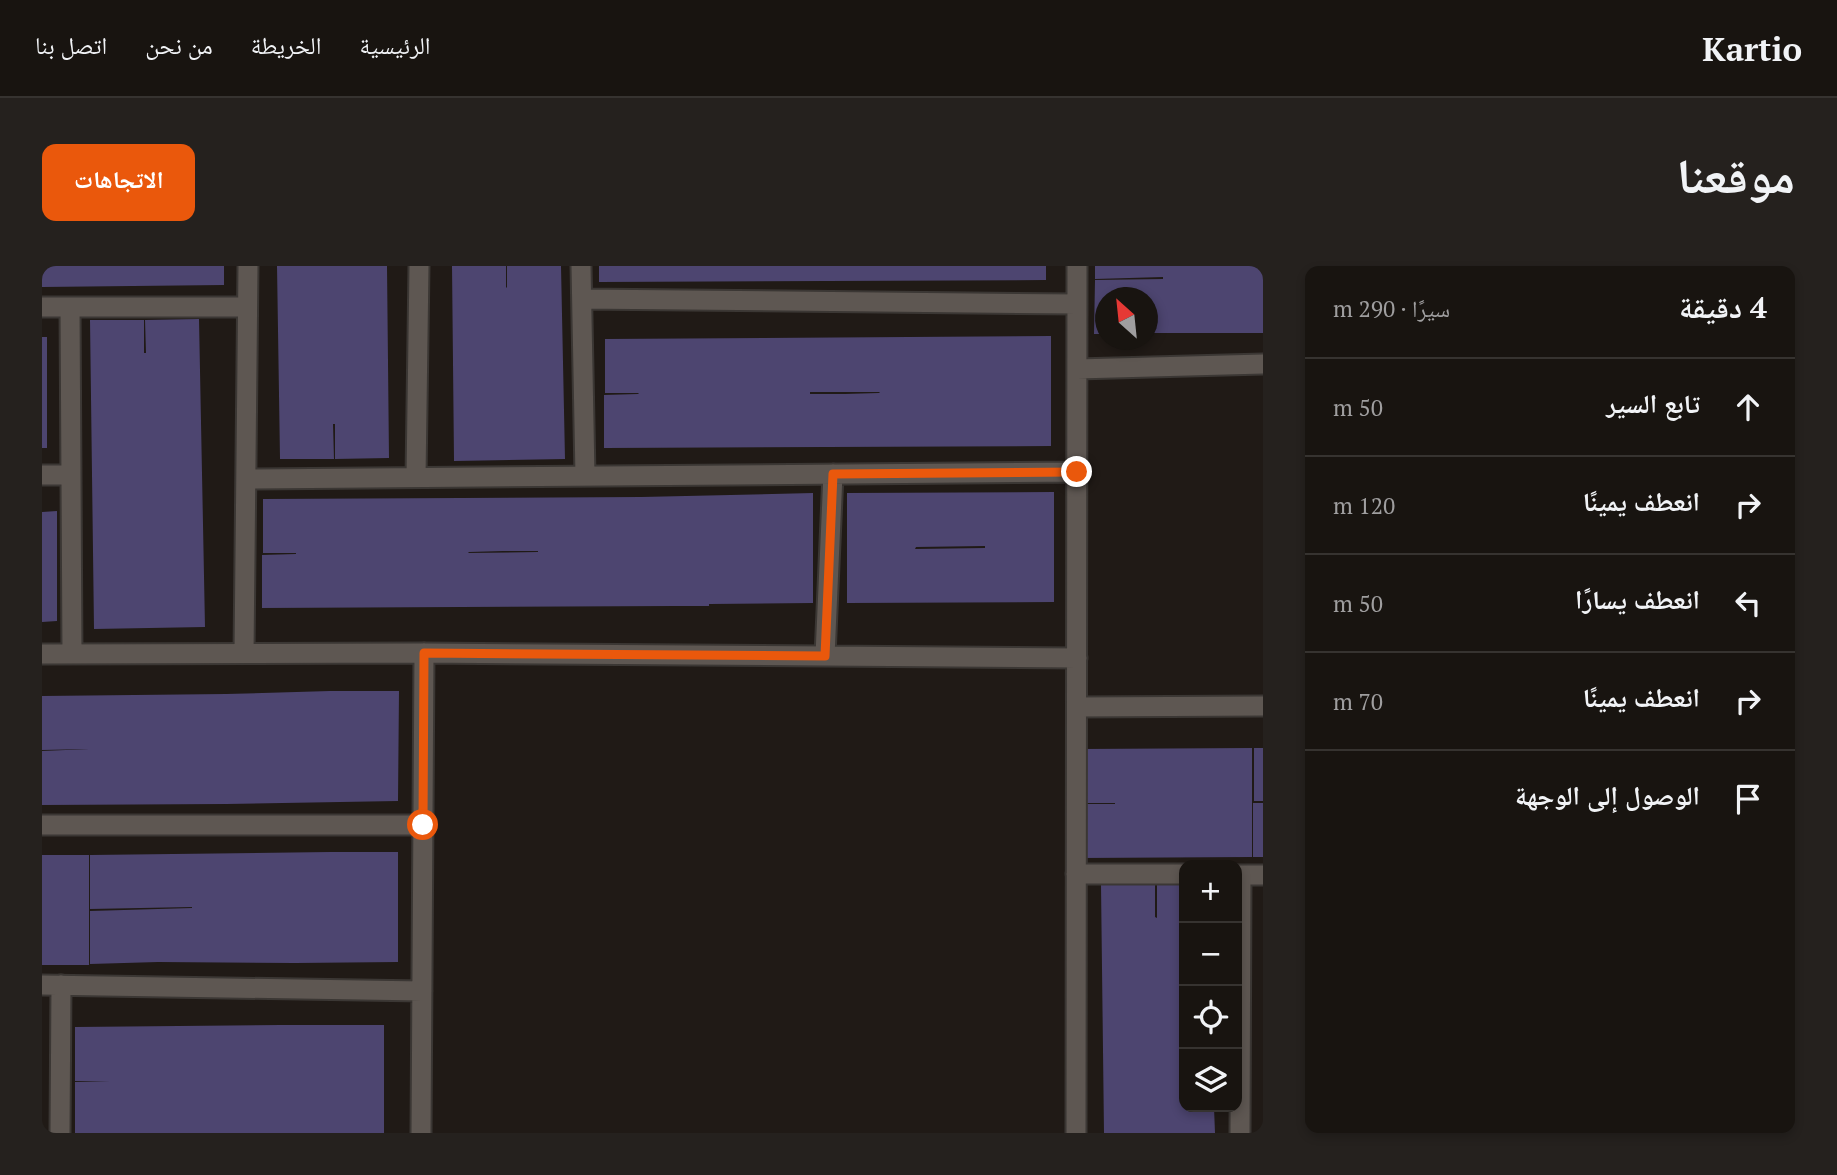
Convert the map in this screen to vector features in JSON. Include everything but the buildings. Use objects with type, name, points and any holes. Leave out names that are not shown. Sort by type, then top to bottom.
[{"type":"street","points":[[244,653],[248,266]]},
{"type":"street","points":[[416,477],[419,266]]},
{"type":"street","points":[[582,266],[585,476]]},
{"type":"street","points":[[1076,1133],[1077,266]]},
{"type":"street","points":[[582,299],[1077,304]]},
{"type":"street","points":[[42,307],[247,307]]},
{"type":"street","points":[[70,307],[72,654]]},
{"type":"street","points":[[1077,369],[1263,365]]},
{"type":"street","points":[[246,479],[1077,472]]},
{"type":"street","points":[[825,656],[833,474]]},
{"type":"street","points":[[42,475],[71,475]]},
{"type":"street","points":[[42,654],[424,653],[1077,658]]},
{"type":"street","points":[[421,1133],[424,653]]},
{"type":"street","points":[[1077,707],[1263,706]]},
{"type":"street","points":[[42,825],[423,825]]},
{"type":"street","points":[[1076,874],[1179,874]]},
{"type":"street","points":[[1242,875],[1263,875]]},
{"type":"street","points":[[1239,923],[1240,1133]]},
{"type":"street","points":[[60,1133],[51,985],[422,990]]},
{"type":"route","points":[[423,825],[424,653],[825,656],[833,474],[1077,472]]}]
